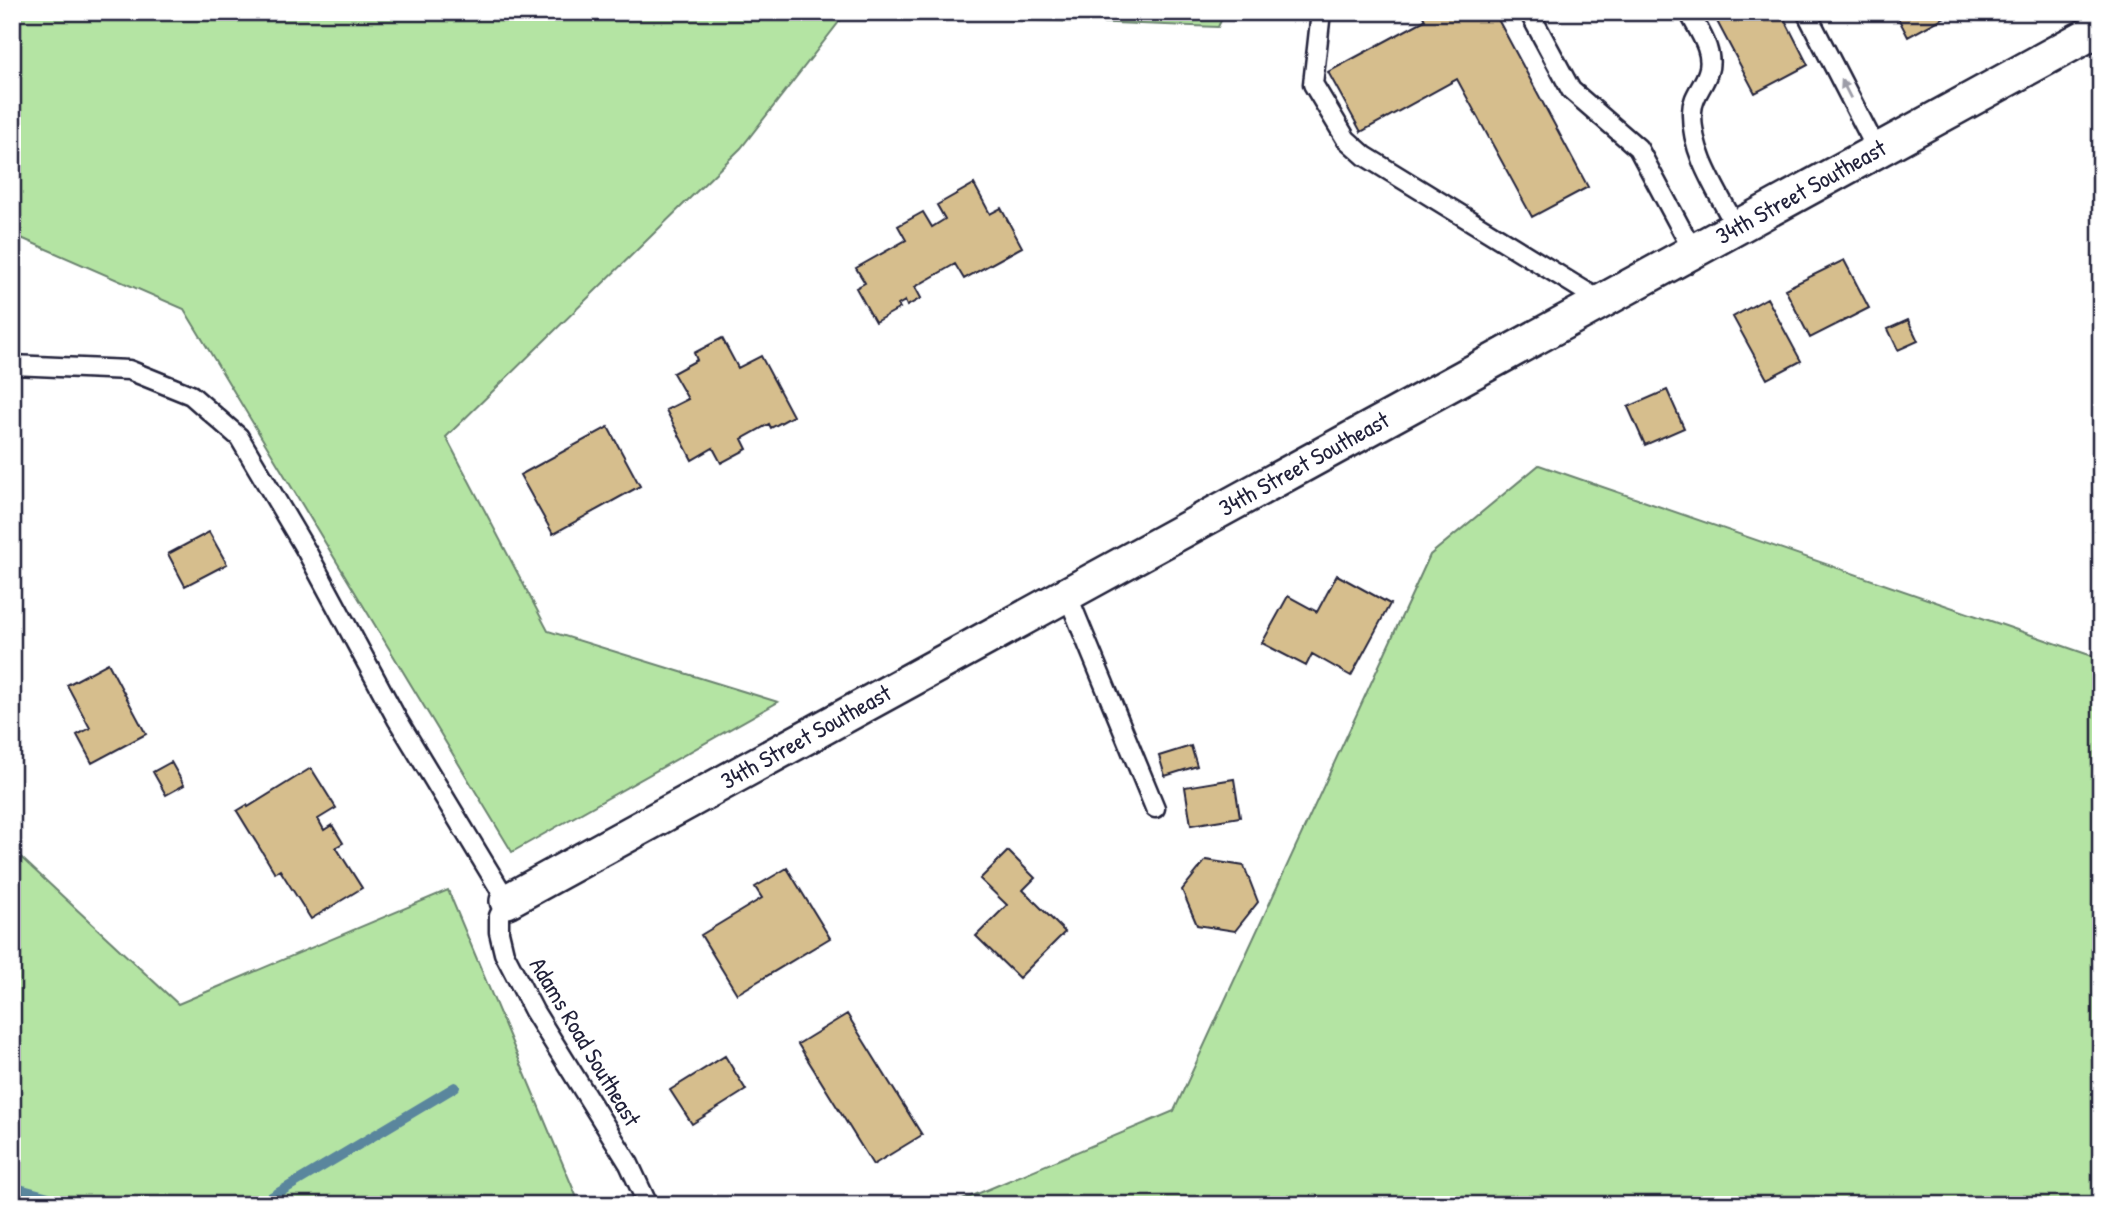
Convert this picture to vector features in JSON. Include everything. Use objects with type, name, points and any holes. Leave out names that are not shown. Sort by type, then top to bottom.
[{"type":"street","name":"34th Street Southeast","points":[[507,901],[2101,28]]},
{"type":"lane","points":[[1321,12],[1313,84],[1346,139],[1366,156],[1601,301]]},
{"type":"lane","points":[[1529,12],[1571,90],[1638,148],[1693,251]]},
{"type":"lane","points":[[1689,12],[1709,50],[1709,71],[1697,91],[1692,110],[1700,158],[1737,227]]},
{"type":"lane","points":[[1806,12],[1877,150]]},
{"type":"lane","points":[[12,365],[129,370],[191,395],[239,437],[307,552],[397,719],[507,901]]},
{"type":"lane","points":[[1068,594],[1154,808]]},
{"type":"lane","name":"Adams Road Southeast","points":[[507,901],[499,916],[499,932],[504,953],[534,1011],[629,1164],[648,1205]]},
{"type":"green space","points":[[12,12],[1225,12],[1218,27],[846,13],[741,148],[446,437],[548,631],[778,702],[512,852],[184,309],[12,234]]},
{"type":"green space","points":[[1539,465],[2101,659],[2101,1205],[951,1205],[1174,1111],[1430,555]]},
{"type":"green space","points":[[12,849],[178,1004],[448,890],[580,1205],[12,1205]]},
{"type":"building","points":[[1421,12],[1494,12],[1588,187],[1532,217],[1457,79],[1361,132],[1328,72],[1425,20]]},
{"type":"building","points":[[1712,12],[1781,12],[1808,65],[1755,93]]},
{"type":"building","points":[[1895,12],[1954,12],[1908,37]]},
{"type":"building","points":[[974,184],[990,214],[1001,208],[1022,247],[964,279],[955,264],[915,287],[921,298],[907,306],[905,301],[898,305],[900,308],[875,322],[856,288],[865,283],[856,268],[906,240],[898,226],[923,212],[932,227],[945,219],[937,205]]},
{"type":"building","points":[[1844,260],[1869,308],[1810,338],[1785,289]]},
{"type":"building","points":[[1767,298],[1801,361],[1767,379],[1733,317]]},
{"type":"building","points":[[1908,320],[1918,341],[1898,350],[1888,329]]},
{"type":"building","points":[[722,338],[738,368],[761,356],[793,416],[771,428],[769,424],[742,439],[747,449],[721,463],[713,448],[692,460],[666,410],[688,399],[673,373],[697,360],[694,353]]},
{"type":"building","points":[[1667,390],[1684,428],[1645,445],[1628,407]]},
{"type":"building","points":[[608,427],[640,486],[553,534],[520,475]]},
{"type":"building","points":[[209,532],[227,564],[185,586],[168,554]]},
{"type":"building","points":[[1337,575],[1390,604],[1351,676],[1312,654],[1306,666],[1262,643],[1288,596],[1317,612]]},
{"type":"building","points":[[108,663],[146,734],[92,763],[77,735],[90,728],[67,685]]},
{"type":"building","points":[[1191,746],[1197,766],[1165,776],[1159,756]]},
{"type":"building","points":[[171,762],[184,785],[166,795],[153,772]]},
{"type":"building","points":[[311,768],[336,808],[318,819],[324,830],[332,825],[343,843],[336,847],[362,888],[311,919],[280,870],[275,873],[237,811]]},
{"type":"building","points":[[1234,779],[1240,817],[1191,825],[1185,787]]},
{"type":"building","points":[[1008,851],[1035,878],[1023,890],[1065,932],[1019,978],[976,936],[1007,905],[980,879]]},
{"type":"building","points":[[1206,860],[1244,866],[1258,902],[1235,931],[1197,925],[1182,890]]},
{"type":"building","points":[[787,868],[830,938],[737,994],[701,935],[762,898],[755,887]]},
{"type":"building","points":[[847,1014],[922,1135],[873,1165],[798,1044]]},
{"type":"building","points":[[725,1056],[746,1090],[692,1124],[670,1090]]},
{"type":"waterway","points":[[258,1205],[455,1087]]},
{"type":"waterway","points":[[12,1187],[67,1202],[96,1205]]}]
